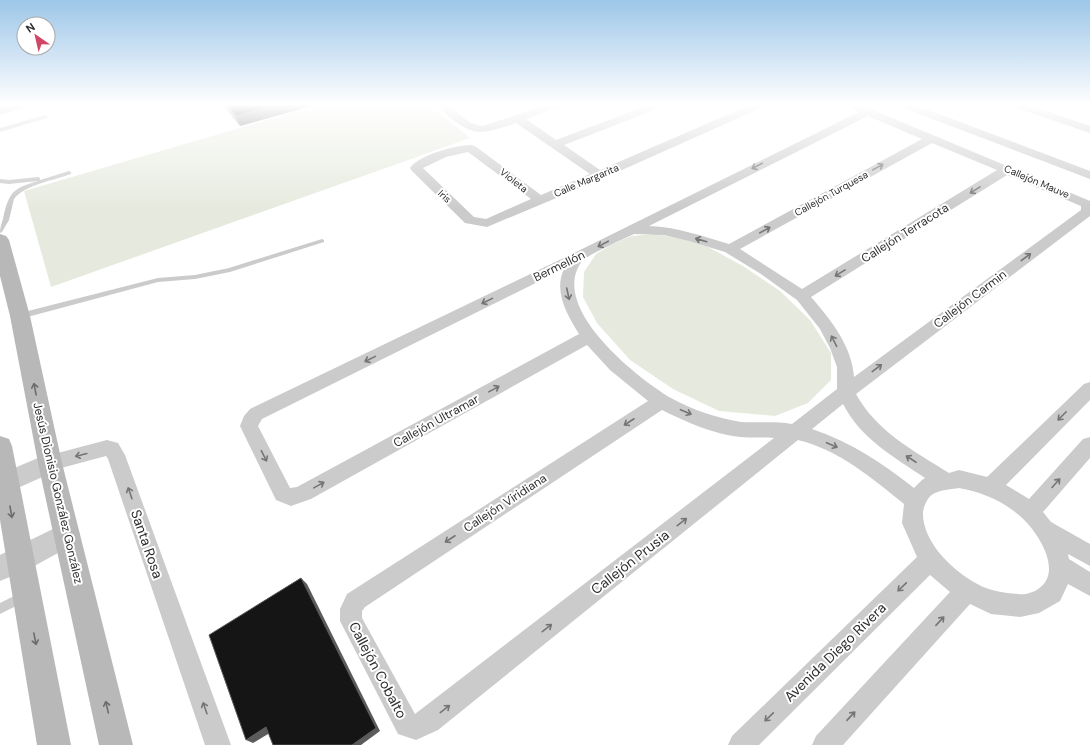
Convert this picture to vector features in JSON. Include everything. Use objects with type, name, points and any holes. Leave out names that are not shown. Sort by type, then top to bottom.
[{"type":"main road","name":"Jesús Dionisio González González","points":[[0,240],[20,316],[50,463],[116,745]]},
{"type":"main road","points":[[0,446],[10,564],[26,595],[46,692],[54,745]]},
{"type":"street","points":[[550,140],[600,175]]},
{"type":"street","points":[[556,144],[567,140]]},
{"type":"street","name":"Calle Margarita","points":[[479,222],[490,222],[680,140]]},
{"type":"street","name":"Bermellón","points":[[283,494],[249,426],[250,421],[256,414],[577,257],[811,140]]},
{"type":"street","name":"Callejón Turquesa","points":[[730,249],[929,140]]},
{"type":"street","name":"Callejón Mauve","points":[[936,140],[1089,204]]},
{"type":"street","points":[[997,140],[1090,175]]},
{"type":"street","points":[[1019,140],[1090,167]]},
{"type":"street","name":"Violeta","points":[[418,165],[468,148],[475,150],[540,200]]},
{"type":"street","name":"Iris","points":[[418,165],[416,169],[470,220],[479,222]]},
{"type":"street","name":"Callejón Terracota","points":[[802,296],[1008,169]]},
{"type":"street","name":"Callejón Carmin","points":[[846,392],[1087,212],[1089,204]]},
{"type":"street","points":[[630,230],[664,231],[692,237],[730,249],[766,271],[802,296],[827,326],[838,348],[845,367],[846,392],[857,413],[875,433],[893,447],[944,480]]},
{"type":"street","points":[[577,257],[566,280],[567,293],[575,316],[588,337],[612,362],[662,401],[702,419],[732,428],[760,431],[796,432],[842,449],[866,463],[914,500]]},
{"type":"street","name":"Callejón Ultramar","points":[[283,494],[288,497],[294,497],[304,493],[588,337]]},
{"type":"street","points":[[991,487],[1090,389]]},
{"type":"street","name":"Callejón Prusia","points":[[412,728],[418,728],[430,721],[846,392]]},
{"type":"street","name":"Callejón Viridiana","points":[[351,609],[357,599],[662,401]]},
{"type":"street","points":[[1030,512],[1090,445]]},
{"type":"street","name":"Santa Rosa","points":[[3,484],[50,463],[107,448],[111,449],[116,455],[218,745]]},
{"type":"street","points":[[1046,529],[1056,548],[1060,566],[1059,584],[1049,596],[1034,605],[1013,606],[990,602],[967,591],[946,577],[930,560],[915,532],[912,518],[914,500],[921,490],[931,484],[944,480],[959,479],[974,481],[1004,493],[1030,512],[1046,529],[1090,556]]},
{"type":"street","points":[[10,564],[67,534]]},
{"type":"street","name":"Avenida Diego Rivera","points":[[741,745],[930,560]]},
{"type":"street","points":[[1060,566],[1090,586]]},
{"type":"street","points":[[825,745],[967,591]]},
{"type":"street","name":"Callejón Cobalto","points":[[351,609],[351,621],[407,725],[412,728]]},
{"type":"lane","points":[[0,180],[21,181],[69,173],[27,187],[15,193],[10,200],[8,216],[0,231]]},
{"type":"lane","points":[[20,316],[158,280],[195,277],[230,270],[322,241]]},
{"type":"lane","points":[[0,608],[26,595]]},
{"type":"shaded area","points":[[199,140],[465,140],[51,287],[24,191]]},
{"type":"shaded area","points":[[656,234],[684,239],[708,247],[743,266],[780,291],[810,320],[831,353],[831,380],[808,403],[775,416],[719,411],[673,389],[630,360],[597,323],[583,297],[584,272],[596,254],[611,245],[631,236]]},
{"type":"building","points":[[301,578],[376,728],[352,745],[273,745],[266,727],[246,740],[209,635]]}]
